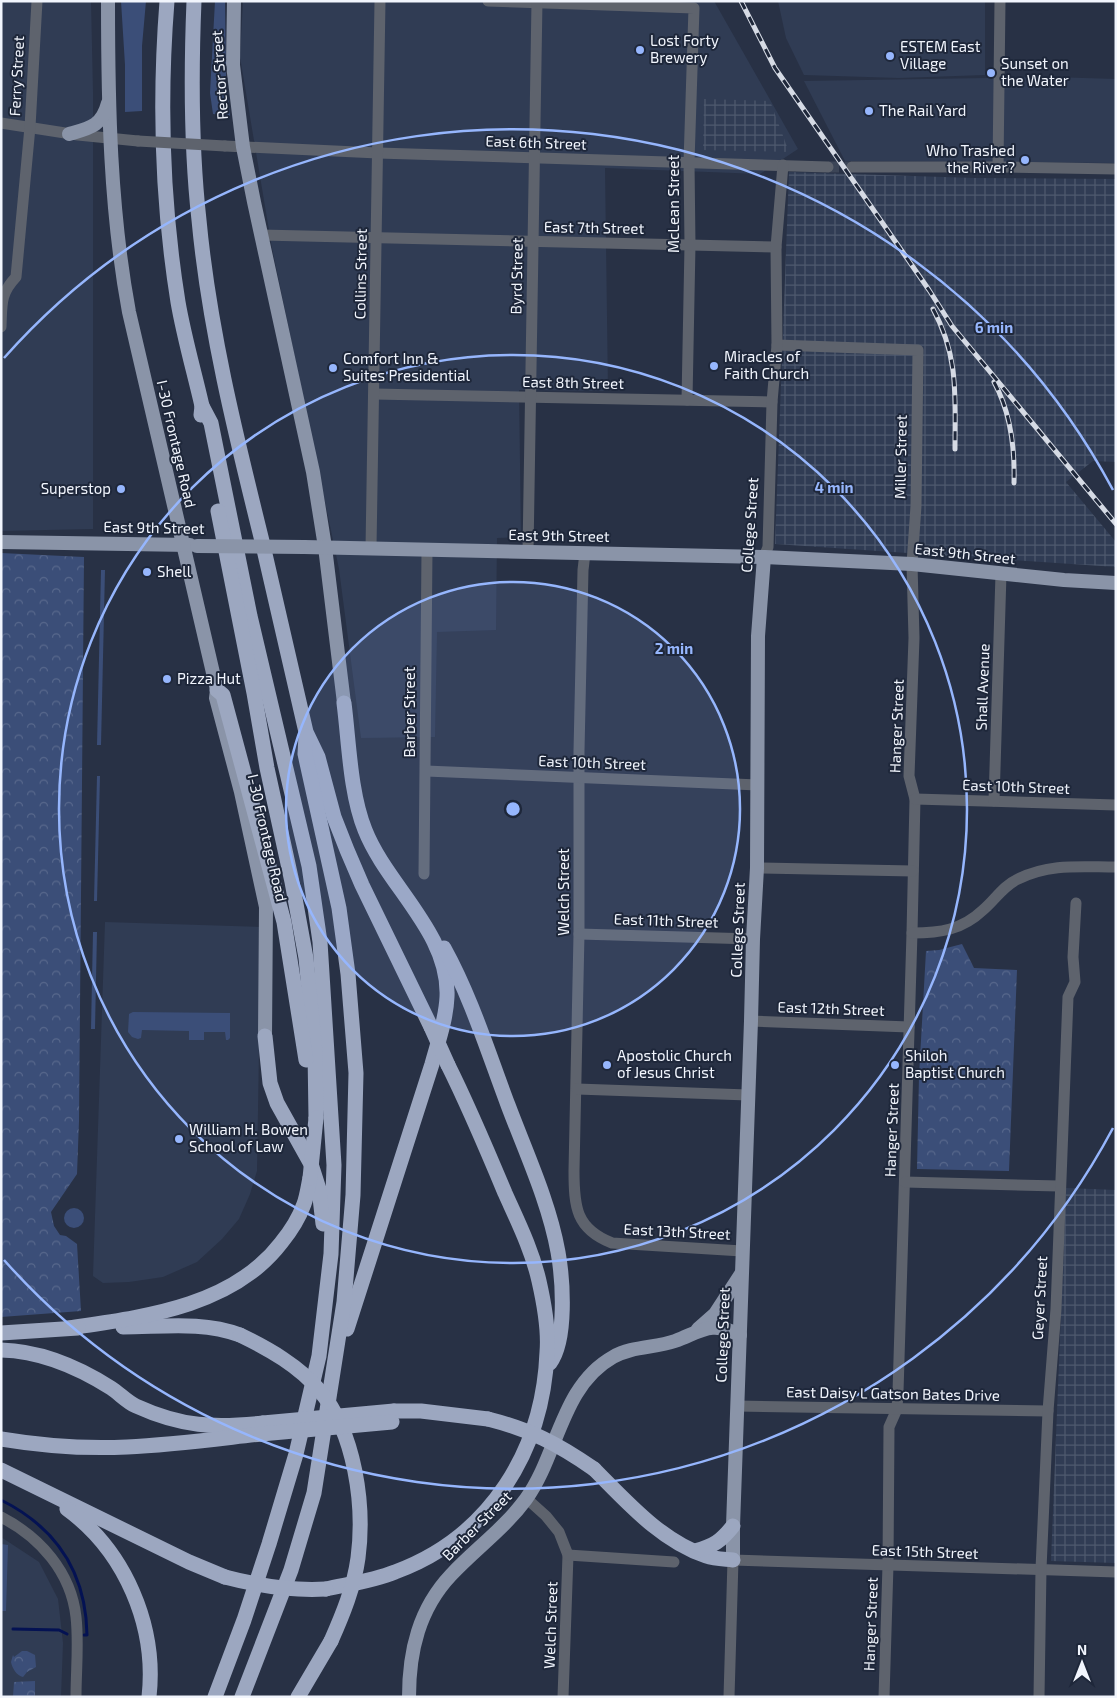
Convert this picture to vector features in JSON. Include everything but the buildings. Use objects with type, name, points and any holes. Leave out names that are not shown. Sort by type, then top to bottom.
[{"type":"highway","points":[[167,1],[163,52],[162,119],[169,237],[179,303],[202,406],[211,423],[250,616],[309,866],[320,942],[334,1165],[331,1254],[319,1356],[296,1454],[269,1544],[244,1620],[215,1697]]},
{"type":"highway","points":[[1,1470],[189,1562],[225,1577],[278,1588],[303,1590],[326,1589],[365,1582],[406,1568],[426,1558],[454,1540],[489,1506],[511,1478],[530,1441],[541,1401],[546,1368],[548,1350],[544,1305],[533,1260],[475,1122],[362,884],[334,817],[318,757],[306,732],[238,442],[210,304],[198,220],[195,168],[192,47],[194,1]]},
{"type":"highway","points":[[68,1328],[132,1319],[173,1308],[213,1296],[248,1276],[273,1254],[290,1232],[304,1205],[310,1178],[316,1118],[315,1052],[306,958],[292,882],[267,768],[251,675],[201,425],[202,406]]},
{"type":"highway","points":[[217,690],[223,695],[284,922],[316,1118]]},
{"type":"highway","points":[[334,1369],[432,1064],[446,1011],[446,981],[443,964],[420,918],[368,838],[358,810],[344,703]]},
{"type":"highway","points":[[242,1697],[291,1570],[314,1493],[344,1302],[353,1195],[356,1073],[348,974],[339,908],[305,754],[306,732]]},
{"type":"highway","points":[[394,880],[437,935],[457,973],[539,1187],[553,1230],[561,1273],[562,1316],[556,1355],[546,1368]]},
{"type":"highway","points":[[265,1036],[270,1083],[277,1103],[311,1164],[319,1189],[324,1230],[319,1356]]},
{"type":"highway","points":[[1,1333],[68,1328],[167,1325],[226,1329],[265,1346],[286,1361],[320,1391],[335,1411],[348,1443],[357,1483],[359,1510],[358,1558],[350,1594],[332,1641],[298,1697]]},
{"type":"highway","points":[[1,1350],[28,1352],[80,1369],[134,1405],[162,1416],[190,1424],[262,1429]]},
{"type":"highway","points":[[1,1439],[42,1445],[128,1447],[262,1429],[393,1416],[421,1411],[488,1419],[537,1434],[567,1450],[594,1469],[660,1532],[683,1546],[708,1556],[733,1560]]},
{"type":"highway","points":[[46,1493],[98,1536],[116,1560],[135,1596],[144,1627],[150,1662],[149,1697]]},
{"type":"highway","points":[[695,1551],[709,1547],[722,1539],[733,1526]]},
{"type":"main road","name":"I-30 Frontage Road","points":[[108,1],[111,139],[120,267],[133,330],[190,545],[217,690],[216,698],[241,792],[266,907],[265,1036]]},
{"type":"main road","name":"Rector Street","points":[[234,1],[233,66],[243,147]]},
{"type":"main road","points":[[69,134],[90,127],[100,121],[105,113],[110,95]]},
{"type":"main road","points":[[243,147],[314,472],[344,703]]},
{"type":"main road","name":"East 9th Street","points":[[1,542],[764,557],[912,564],[1064,580],[1116,583]]},
{"type":"main road","name":"College Street","points":[[733,1560],[741,1273],[757,868],[758,636],[764,557]]},
{"type":"main road","name":"Barber Street","points":[[692,1334],[715,1314],[741,1273]]},
{"type":"main road","points":[[715,1314],[740,1317]]},
{"type":"main road","name":"Barber Street","points":[[409,1697],[409,1673],[416,1635],[432,1600],[452,1574],[494,1535],[526,1498],[545,1467],[574,1397],[589,1375],[619,1354],[675,1341],[711,1327],[718,1327],[740,1335]]},
{"type":"street","name":"Ferry Street","points":[[1,327],[4,285],[16,277],[30,127],[37,1]]},
{"type":"street","name":"Collins Street","points":[[371,548],[380,1]]},
{"type":"street","points":[[488,1],[537,2]]},
{"type":"street","points":[[998,167],[1000,1]]},
{"type":"street","name":"McLean Street","points":[[537,2],[694,8],[689,162],[690,245],[687,400]]},
{"type":"street","name":"Byrd Street","points":[[528,552],[537,2]]},
{"type":"street","points":[[1,122],[111,139]]},
{"type":"street","name":"East 6th Street","points":[[111,139],[378,153],[828,167]]},
{"type":"street","name":"College Street","points":[[764,557],[768,547],[772,402],[777,345],[776,247],[782,165]]},
{"type":"street","points":[[852,167],[1116,169]]},
{"type":"street","name":"East 7th Street","points":[[261,236],[776,247]]},
{"type":"street","name":"Miller Street","points":[[777,345],[918,350],[916,506],[912,564]]},
{"type":"street","name":"East 8th Street","points":[[374,394],[772,402]]},
{"type":"street","name":"Barber Street","points":[[424,874],[427,551]]},
{"type":"street","name":"Welch Street","points":[[585,553],[583,570],[579,777],[579,934],[574,1196],[577,1210],[587,1227]]},
{"type":"street","name":"Hanger Street","points":[[884,1697],[888,1566],[889,1427],[897,1409],[912,933],[915,799],[909,776],[914,638],[912,564]]},
{"type":"street","name":"Shall Avenue","points":[[994,801],[1001,574]]},
{"type":"street","name":"East 10th Street","points":[[426,771],[758,785]]},
{"type":"street","name":"East 10th Street","points":[[915,799],[1116,805]]},
{"type":"street","points":[[912,933],[951,930],[983,911],[1009,884],[1034,872],[1064,866],[1116,867]]},
{"type":"street","points":[[757,868],[913,871]]},
{"type":"street","name":"Geyer Street","points":[[1039,1697],[1041,1569],[1048,1411],[1056,1309],[1059,1186],[1068,997],[1075,982],[1073,957],[1076,903]]},
{"type":"street","name":"East 11th Street","points":[[579,934],[753,939]]},
{"type":"street","name":"East 12th Street","points":[[751,1022],[909,1027]]},
{"type":"street","points":[[577,1089],[748,1095]]},
{"type":"street","points":[[905,1182],[1059,1186]]},
{"type":"street","name":"East 13th Street","points":[[587,1227],[603,1240],[617,1244],[742,1251]]},
{"type":"street","name":"East Daisy L Gatson Bates Drive","points":[[737,1406],[1048,1411]]},
{"type":"street","points":[[526,1498],[560,1532],[568,1555],[674,1562]]},
{"type":"street","points":[[1,1517],[20,1528],[39,1543],[64,1576],[76,1616],[76,1697]]},
{"type":"street","name":"Welch Street","points":[[563,1697],[568,1555]]},
{"type":"street","name":"College Street","points":[[729,1697],[733,1560]]},
{"type":"street","name":"East 15th Street","points":[[733,1560],[1116,1572]]},
{"type":"shaded area","points":[[1,1],[91,1],[93,93],[93,529],[1,531]]},
{"type":"shaded area","points":[[243,1],[714,1],[798,149],[760,174],[605,168],[608,391],[519,390],[521,537],[497,538],[496,630],[437,632],[435,737],[361,738],[339,569],[272,248],[240,57]]},
{"type":"shaded area","name":"ESTEM East Village","points":[[778,1],[985,1],[985,75],[899,78],[804,75],[786,38]]},
{"type":"shaded area","points":[[1051,77],[1116,79],[1116,163],[845,161],[804,81]]},
{"type":"shaded area","points":[[704,99],[770,101],[789,152],[703,150]]},
{"type":"shaded area","points":[[789,172],[974,178],[1116,179],[1116,462],[1093,461],[1066,482],[1116,542],[1116,567],[775,544]]},
{"type":"shaded area","points":[[105,922],[261,927],[257,1171],[250,1194],[239,1219],[222,1239],[197,1262],[163,1277],[129,1282],[103,1283],[93,1276]]},
{"type":"shaded area","points":[[1066,1188],[1116,1190],[1116,1563],[1051,1561]]},
{"type":"shaded area","points":[[1,1537],[39,1562],[58,1599],[63,1643],[61,1697],[1,1697]]},
{"type":"green space","points":[[121,1],[146,1],[142,46],[142,111],[125,112],[125,65]]},
{"type":"green space","points":[[215,1],[225,1],[226,76],[230,116],[213,114],[210,93]]},
{"type":"green space","points":[[1,553],[84,557],[77,1174],[51,1212],[54,1226],[60,1235],[66,1236],[77,1244],[81,1311],[1,1317]]},
{"type":"green space","points":[[101,570],[105,570],[101,745],[97,745]]},
{"type":"green space","points":[[97,776],[100,776],[97,901],[94,901]]},
{"type":"green space","points":[[93,932],[97,932],[95,1029],[91,1029]]},
{"type":"green space","points":[[962,944],[974,968],[1017,970],[1009,1171],[917,1169],[919,1076],[926,951]]},
{"type":"green space","points":[[133,1012],[230,1013],[230,1038],[226,1040],[225,1032],[204,1032],[204,1040],[189,1040],[189,1031],[142,1030],[141,1038],[138,1039],[132,1037],[128,1032],[129,1014]]},
{"type":"green space","points":[[70,1208],[78,1208],[84,1214],[84,1222],[78,1228],[70,1228],[64,1222],[64,1214]]},
{"type":"green space","points":[[1,1544],[8,1545],[6,1611],[1,1611]]},
{"type":"green space","points":[[22,1651],[35,1655],[36,1667],[27,1672],[23,1677],[15,1671],[11,1662],[13,1655],[14,1657]]},
{"type":"green space","points":[[35,1681],[35,1697],[13,1697],[14,1682]]},
{"type":"waterway","points":[[1,1500],[21,1511],[38,1524],[53,1538],[65,1554],[81,1591],[87,1635],[84,1635]]},
{"type":"waterway","points":[[13,1629],[59,1630],[67,1634]]},
{"type":"tunnel","points":[[828,167],[852,167]]},
{"type":"railway","points":[[741,1],[775,68],[952,326],[1116,524]]},
{"type":"railway","points":[[933,309],[947,344],[954,377],[955,449]]},
{"type":"railway","points":[[994,382],[1000,394],[1011,431],[1014,483]]},
{"type":"place","name":"Lost Forty Brewery","points":[[640,50]]},
{"type":"place","name":"ESTEM East Village","points":[[890,56]]},
{"type":"place","name":"Sunset on the Water","points":[[991,73]]},
{"type":"place","name":"The Rail Yard","points":[[869,111]]},
{"type":"place","name":"Who Trashed the River?","points":[[1025,160]]},
{"type":"place","name":"Miracles of Faith Church","points":[[714,366]]},
{"type":"place","name":"Comfort Inn & Suites Presidential","points":[[333,368]]},
{"type":"place","name":"Superstop","points":[[121,489]]},
{"type":"place","name":"Shell","points":[[147,572]]},
{"type":"place","name":"Pizza Hut","points":[[167,679]]},
{"type":"place","name":"Apostolic Church of Jesus Christ","points":[[607,1065]]},
{"type":"place","name":"Shiloh Baptist Church","points":[[895,1065]]},
{"type":"place","name":"William H. Bowen School of Law","points":[[179,1139]]}]
